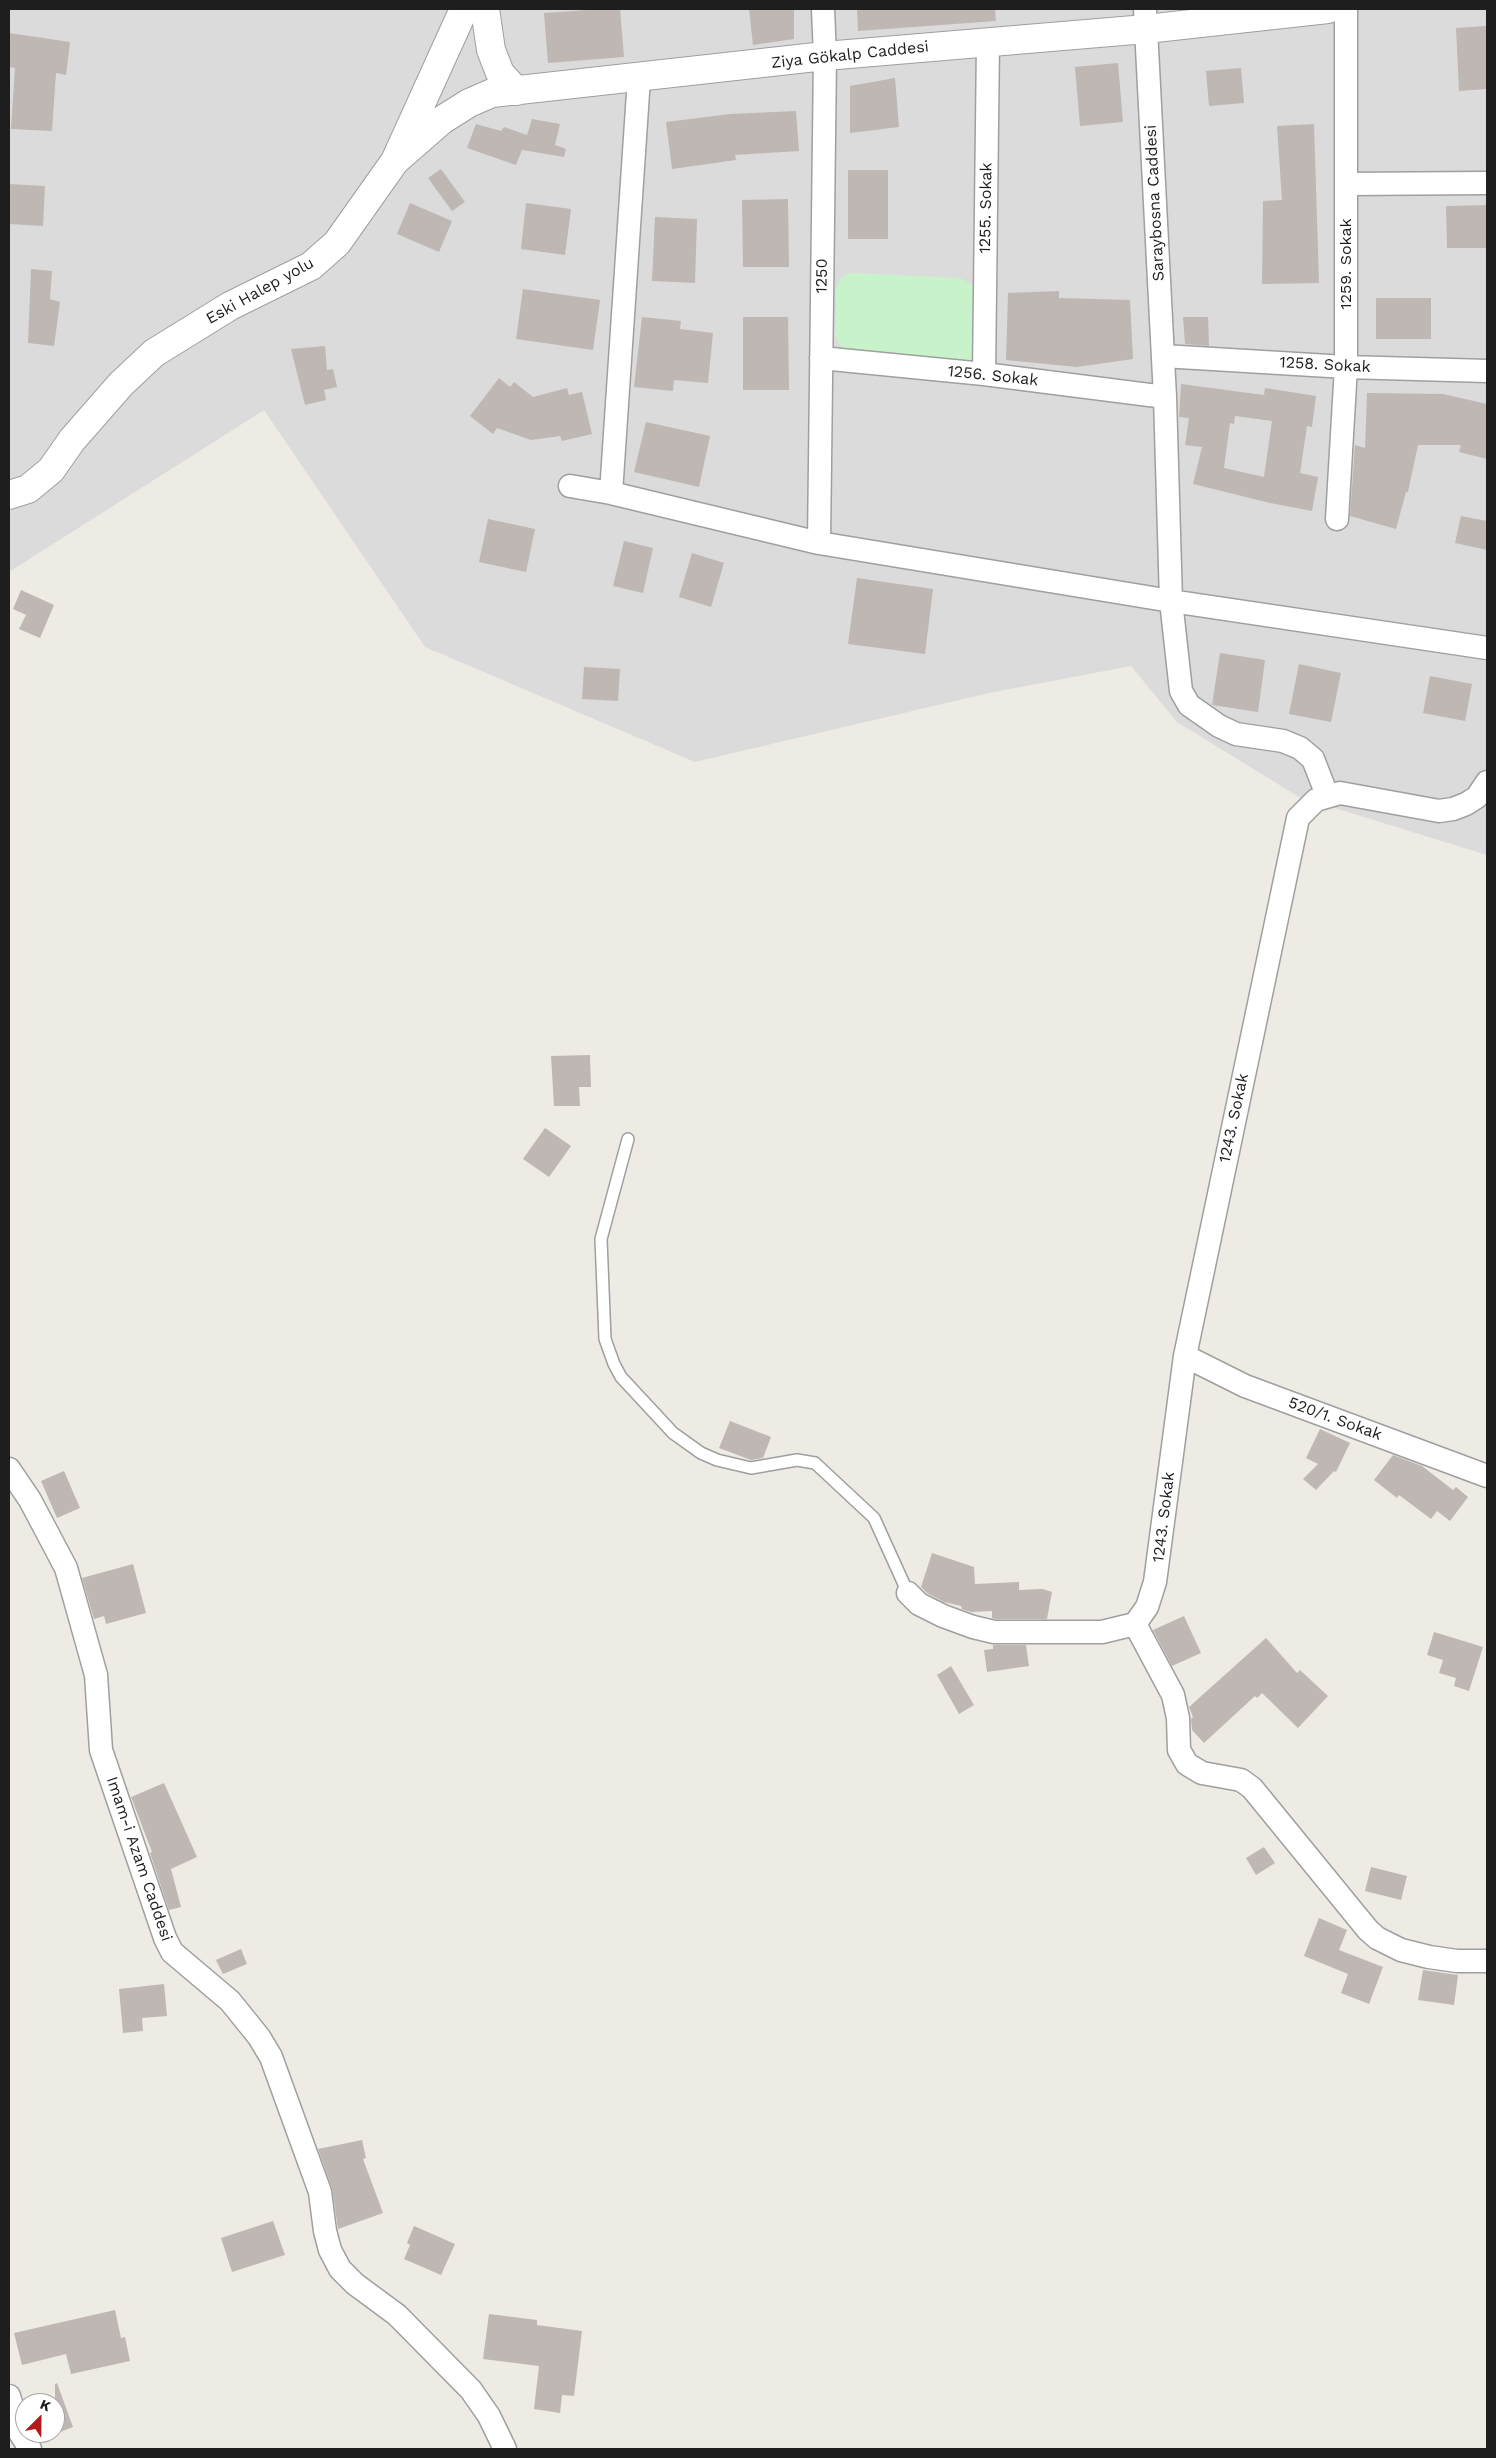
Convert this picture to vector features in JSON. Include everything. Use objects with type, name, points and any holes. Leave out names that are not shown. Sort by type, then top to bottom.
[{"type":"street","name":"Eski Halep yolu","points":[[9,495],[28,490],[51,470],[72,440],[121,384],[154,353],[230,306],[311,266],[337,243],[395,161],[464,9]]},
{"type":"street","points":[[485,9],[491,50],[500,73],[516,91]]},
{"type":"street","name":"1250","points":[[818,544],[825,56],[823,9]]},
{"type":"street","name":"Ziya Gökalp Caddesi","points":[[395,161],[442,120],[469,103],[492,92],[639,78],[825,56],[988,42],[1145,19],[1328,9]]},
{"type":"street","name":"1259. Sokak","points":[[1337,519],[1346,367],[1346,9]]},
{"type":"street","name":"Saraybosna Caddesi","points":[[1145,19],[1165,397],[1171,601],[1181,691],[1189,705],[1203,716],[1236,734],[1282,741],[1300,748],[1312,759],[1327,795]]},
{"type":"street","name":"1255. Sokak","points":[[984,374],[988,42]]},
{"type":"street","points":[[610,493],[639,78]]},
{"type":"street","points":[[1346,184],[1487,183]]},
{"type":"street","name":"1258. Sokak","points":[[1163,356],[1346,367],[1487,371]]},
{"type":"street","name":"1256. Sokak","points":[[821,358],[984,374],[1165,397]]},
{"type":"street","points":[[570,486],[610,493],[818,544],[1171,601],[1487,648]]},
{"type":"street","points":[[1327,795],[1340,793],[1439,811],[1453,809],[1466,804],[1476,797],[1487,782]]},
{"type":"street","name":"1243. Sokak","points":[[1135,1624],[1147,1607],[1155,1582],[1185,1356],[1294,830],[1298,818],[1306,808],[1327,795]]},
{"type":"street","name":"520/1. Sokak","points":[[1185,1356],[1245,1386],[1487,1476]]},
{"type":"street","name":"Imam-i Azam Caddesi","points":[[9,1469],[30,1500],[66,1568],[96,1675],[101,1750],[165,1938],[172,1952],[230,2001],[271,2057],[320,2192],[330,2250],[340,2269],[355,2284],[397,2315],[471,2390],[489,2416],[505,2449]]},
{"type":"street","points":[[908,1593],[919,1604],[950,1619],[994,1632],[1102,1632],[1135,1624],[1173,1696],[1178,1718],[1179,1750],[1187,1764],[1202,1773],[1241,1780],[1252,1788],[1368,1930],[1377,1938],[1401,1950],[1429,1957],[1458,1961],[1487,1961]]},
{"type":"street","points":[[9,2396],[20,2433],[30,2449]]},
{"type":"lane","points":[[628,1139],[601,1238],[606,1339],[614,1364],[621,1377],[673,1433],[701,1453],[717,1460],[751,1468],[797,1460],[815,1463],[874,1518],[908,1593]]},
{"type":"shaded area","points":[[9,9],[1487,9],[1487,855],[1299,797],[1177,722],[1131,666],[989,693],[695,762],[425,647],[264,410],[9,572]]},
{"type":"green space","points":[[850,273],[960,278],[971,284],[974,287],[975,355],[972,359],[964,361],[854,352],[842,348],[835,336],[836,288],[842,277]]},
{"type":"building","points":[[620,9],[624,57],[548,63],[544,13]]},
{"type":"building","points":[[749,9],[794,9],[794,39],[753,45]]},
{"type":"building","points":[[857,9],[995,9],[996,21],[858,31]]},
{"type":"building","points":[[1486,26],[1487,89],[1459,91],[1456,28]]},
{"type":"building","points":[[9,33],[70,42],[66,75],[56,73],[52,131],[11,129],[15,68],[9,67]]},
{"type":"building","points":[[1118,63],[1123,122],[1080,126],[1075,67]]},
{"type":"building","points":[[1241,68],[1244,103],[1209,106],[1206,71]]},
{"type":"building","points":[[895,78],[899,127],[850,133],[850,86]]},
{"type":"building","points":[[796,111],[799,151],[735,155],[736,160],[672,169],[666,122],[730,114]]},
{"type":"building","points":[[532,119],[560,124],[555,145],[566,149],[564,157],[522,150],[516,165],[467,148],[476,124],[501,131],[504,127],[527,135]]},
{"type":"building","points":[[1314,124],[1319,283],[1262,284],[1263,201],[1282,200],[1277,126]]},
{"type":"building","points":[[441,169],[465,202],[452,211],[428,178]]},
{"type":"building","points":[[848,170],[888,170],[888,239],[848,239]]},
{"type":"building","points":[[9,184],[45,186],[43,226],[9,224]]},
{"type":"building","points":[[788,199],[789,267],[743,267],[742,200]]},
{"type":"building","points":[[410,203],[452,221],[439,252],[397,234]]},
{"type":"building","points":[[526,203],[571,209],[565,255],[521,249]]},
{"type":"building","points":[[1487,205],[1487,248],[1447,248],[1446,206]]},
{"type":"building","points":[[655,217],[697,219],[695,283],[652,281]]},
{"type":"building","points":[[31,269],[52,271],[50,299],[60,302],[54,346],[28,343]]},
{"type":"building","points":[[523,289],[600,300],[593,350],[516,339]]},
{"type":"building","points":[[1059,291],[1059,298],[1130,300],[1133,359],[1077,367],[1006,360],[1008,293]]},
{"type":"building","points":[[1376,298],[1431,298],[1431,339],[1376,339]]},
{"type":"building","points":[[642,317],[681,321],[680,329],[713,333],[708,383],[674,380],[673,391],[634,387]]},
{"type":"building","points":[[743,317],[788,317],[789,390],[743,390]]},
{"type":"building","points":[[1183,317],[1208,317],[1209,346],[1185,344]]},
{"type":"building","points":[[325,346],[327,370],[333,369],[337,387],[324,390],[326,400],[305,405],[291,349]]},
{"type":"building","points":[[499,378],[510,387],[514,382],[533,397],[567,388],[569,395],[582,392],[592,434],[562,441],[560,436],[531,440],[497,428],[493,434],[470,416]]},
{"type":"building","points":[[1181,384],[1264,395],[1265,388],[1316,396],[1312,427],[1307,426],[1300,473],[1318,477],[1312,511],[1193,484],[1202,447],[1185,445],[1189,418],[1179,417]],"holes":[[[1235,416],[1272,421],[1264,477],[1224,468],[1230,423],[1234,424]]]},
{"type":"building","points":[[1367,393],[1443,394],[1487,404],[1487,459],[1459,452],[1461,445],[1418,445],[1408,492],[1406,492],[1396,529],[1350,516],[1355,445],[1365,448]]},
{"type":"building","points":[[646,422],[710,436],[699,487],[634,472]]},
{"type":"building","points":[[1461,516],[1487,521],[1487,550],[1455,543]]},
{"type":"building","points":[[488,519],[535,529],[526,572],[479,562]]},
{"type":"building","points":[[624,541],[653,548],[643,593],[613,586]]},
{"type":"building","points":[[692,553],[724,563],[711,607],[679,597]]},
{"type":"building","points":[[857,578],[933,589],[925,654],[848,644]]},
{"type":"building","points":[[21,590],[54,605],[40,638],[19,629],[26,615],[13,609]]},
{"type":"building","points":[[1220,653],[1265,660],[1258,712],[1212,705]]},
{"type":"building","points":[[1299,664],[1341,673],[1331,722],[1289,714]]},
{"type":"building","points":[[584,667],[620,669],[618,701],[582,699]]},
{"type":"building","points":[[1430,676],[1472,684],[1465,721],[1423,713]]},
{"type":"building","points":[[590,1055],[591,1087],[579,1087],[580,1106],[554,1106],[551,1056]]},
{"type":"building","points":[[545,1128],[571,1146],[549,1177],[523,1159]]},
{"type":"building","points":[[730,1421],[771,1437],[763,1458],[751,1460],[719,1448]]},
{"type":"building","points":[[1320,1429],[1350,1443],[1336,1472],[1334,1471],[1316,1490],[1303,1479],[1318,1464],[1306,1458]]},
{"type":"building","points":[[1393,1455],[1422,1466],[1453,1490],[1456,1487],[1468,1497],[1450,1521],[1437,1511],[1431,1519],[1399,1495],[1397,1498],[1374,1480]]},
{"type":"building","points":[[64,1471],[80,1508],[57,1518],[41,1481]]},
{"type":"building","points":[[932,1553],[974,1567],[975,1584],[1019,1582],[1019,1590],[1043,1589],[1052,1592],[1047,1619],[996,1619],[992,1618],[992,1611],[971,1612],[962,1609],[961,1606],[944,1602],[927,1593],[921,1587]]},
{"type":"building","points":[[133,1564],[146,1613],[106,1624],[104,1616],[94,1619],[82,1578]]},
{"type":"building","points":[[1184,1616],[1201,1653],[1172,1666],[1153,1630]]},
{"type":"building","points":[[1434,1632],[1483,1647],[1469,1691],[1454,1686],[1456,1678],[1439,1673],[1443,1660],[1427,1655]]},
{"type":"building","points":[[1266,1638],[1297,1673],[1300,1670],[1328,1696],[1298,1728],[1262,1693],[1257,1698],[1255,1696],[1204,1743],[1192,1730],[1191,1719],[1193,1717],[1189,1707]]},
{"type":"building","points":[[993,1645],[1026,1645],[1029,1666],[987,1672],[984,1650],[993,1649]]},
{"type":"building","points":[[951,1666],[974,1705],[959,1714],[937,1675]]},
{"type":"building","points":[[164,1783],[197,1857],[171,1869],[181,1907],[169,1910],[150,1853],[152,1852],[131,1797]]},
{"type":"building","points":[[1264,1847],[1275,1863],[1256,1875],[1246,1858]]},
{"type":"building","points":[[1371,1867],[1407,1876],[1401,1900],[1365,1891]]},
{"type":"building","points":[[1319,1918],[1347,1930],[1339,1950],[1383,1967],[1369,2004],[1341,1993],[1348,1974],[1304,1956]]},
{"type":"building","points":[[241,1949],[247,1964],[223,1974],[216,1960]]},
{"type":"building","points":[[1423,1970],[1458,1975],[1454,2005],[1418,2000]]},
{"type":"building","points":[[164,1984],[167,2016],[142,2018],[143,2031],[123,2033],[119,1989]]},
{"type":"building","points":[[362,2140],[366,2158],[363,2159],[383,2213],[338,2229],[332,2188],[318,2149]]},
{"type":"building","points":[[273,2221],[285,2255],[232,2272],[221,2238]]},
{"type":"building","points":[[414,2226],[455,2244],[441,2275],[404,2259],[410,2245],[407,2243]]},
{"type":"building","points":[[115,2310],[121,2338],[125,2337],[130,2361],[71,2374],[66,2354],[22,2365],[14,2333]]},
{"type":"building","points":[[489,2314],[537,2320],[537,2325],[582,2331],[574,2396],[562,2395],[560,2413],[534,2409],[539,2366],[483,2359]]},
{"type":"building","points":[[57,2383],[61,2393],[55,2393],[55,2384]]},
{"type":"building","points":[[65,2405],[73,2427],[65,2430]]}]
